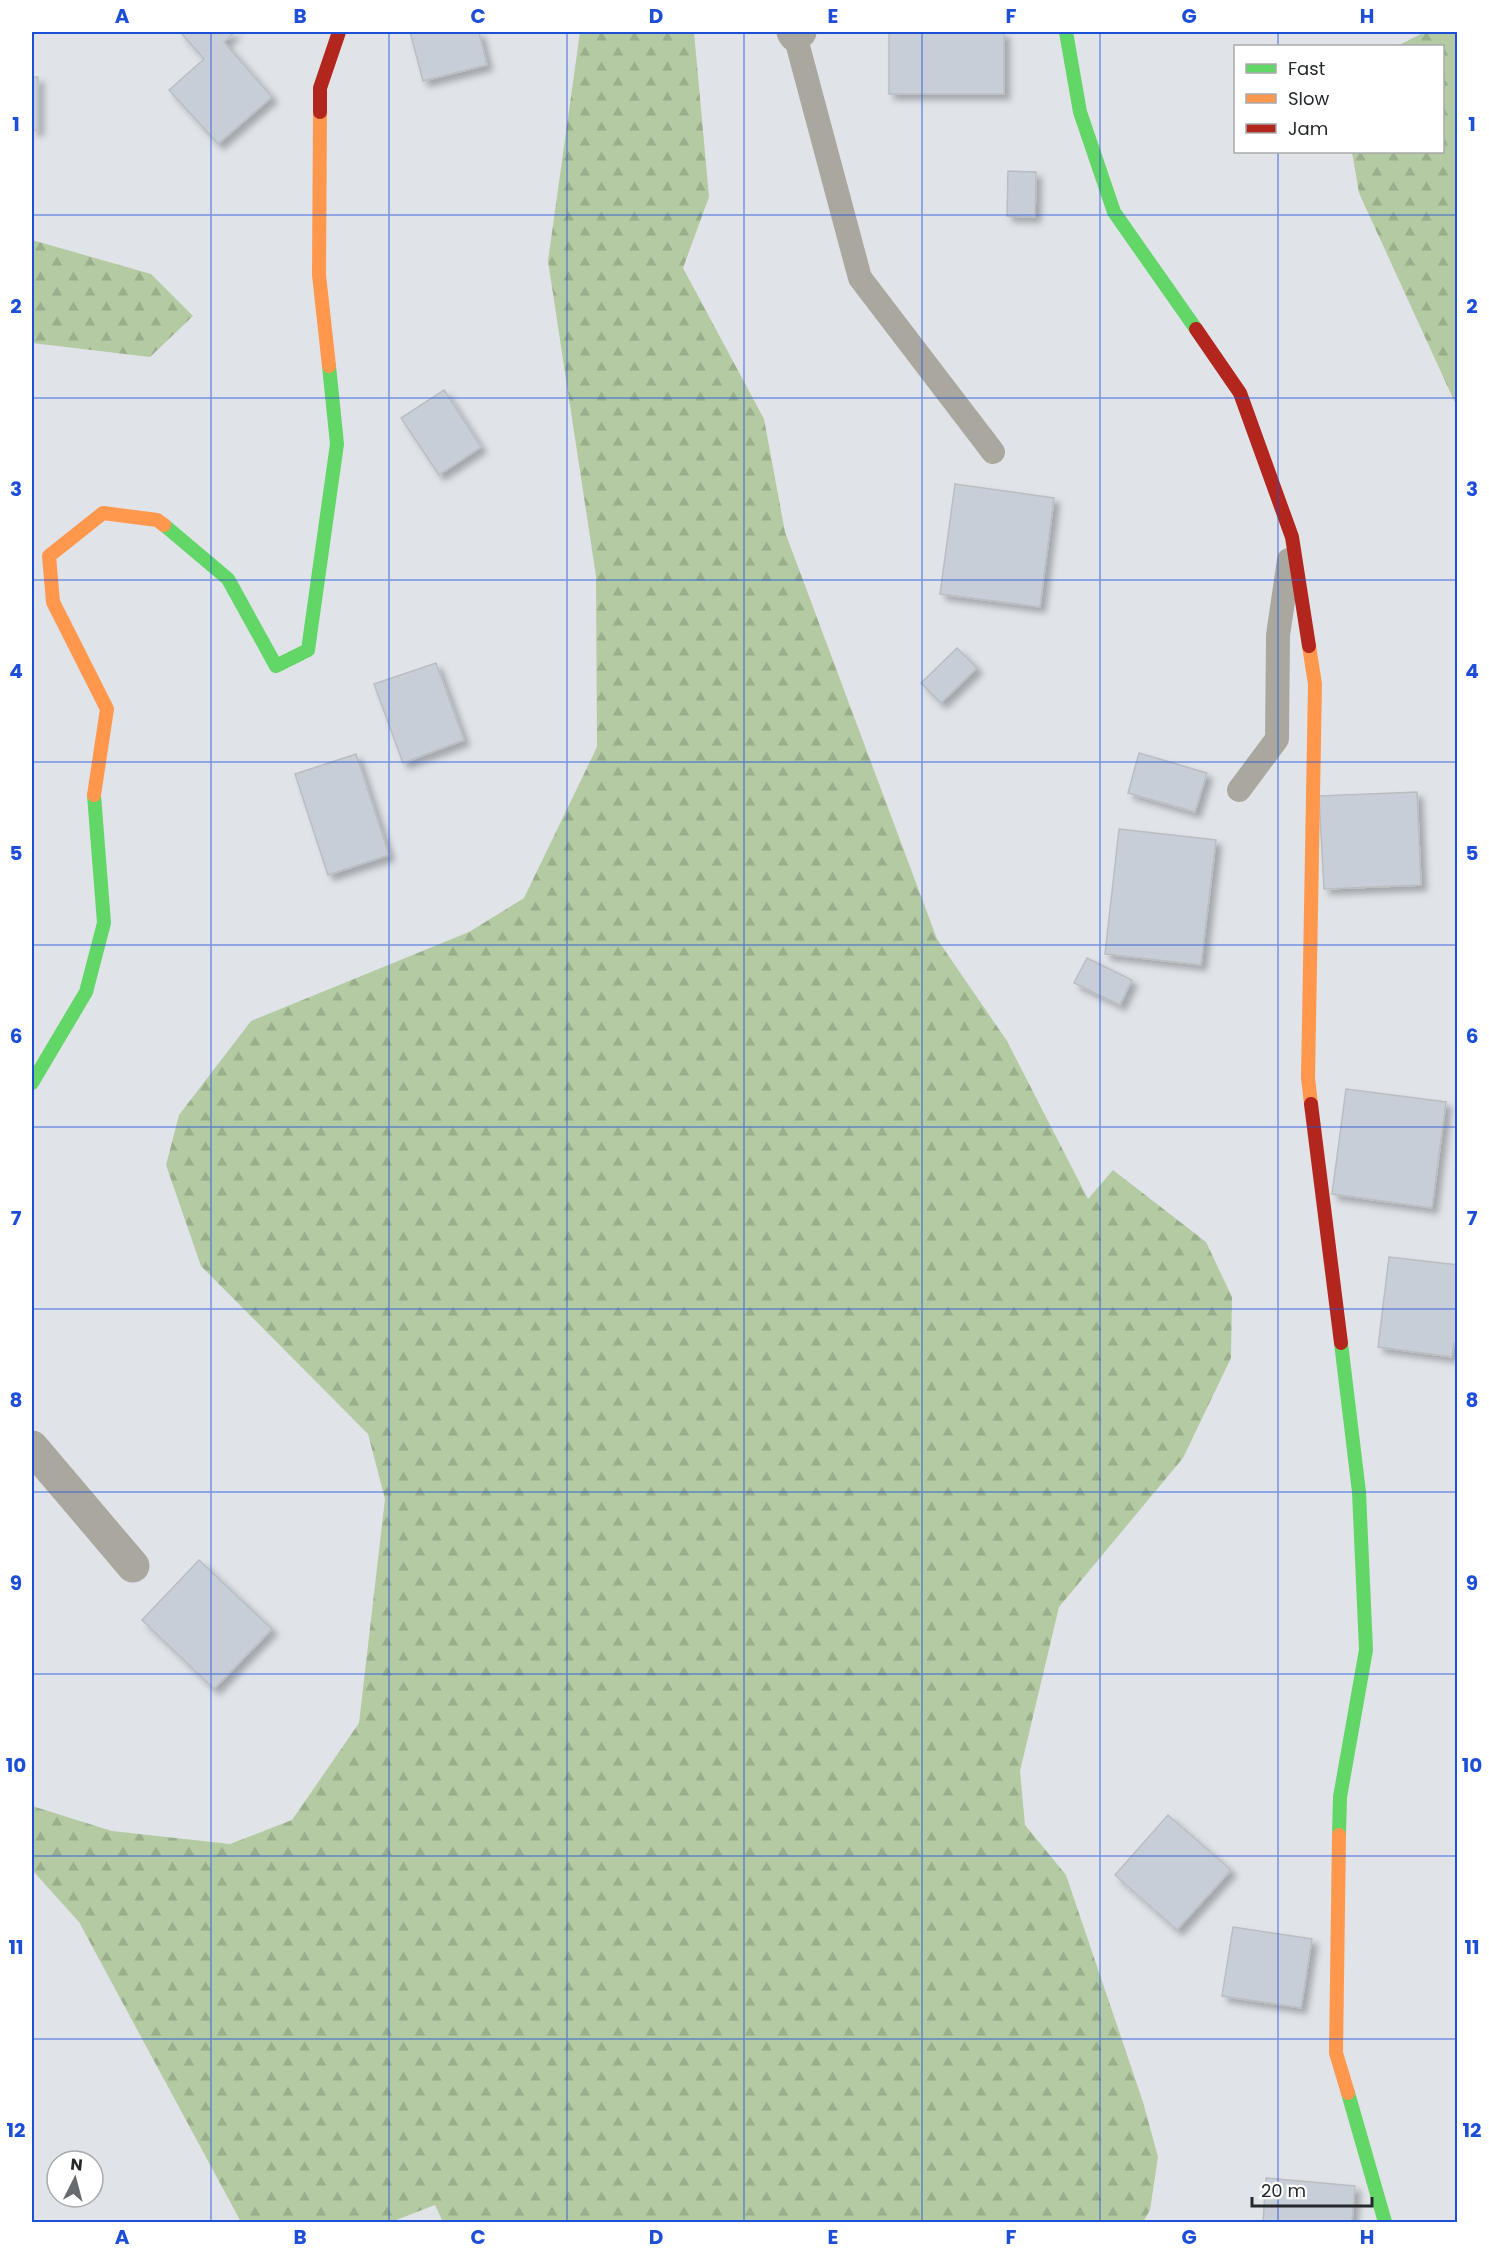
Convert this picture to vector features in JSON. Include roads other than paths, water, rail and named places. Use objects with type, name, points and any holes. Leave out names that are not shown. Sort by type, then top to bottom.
[{"type":"street","points":[[32,1083],[86,992],[104,923],[93,789],[107,709],[53,602],[49,556],[103,513],[157,520],[228,579],[276,666],[308,650],[337,444],[318,275],[320,88],[339,32]]},
{"type":"street","points":[[1066,32],[1080,112],[1114,212],[1240,393],[1292,537],[1315,684],[1308,1078],[1359,1492],[1366,1650],[1340,1797],[1336,2053],[1385,2223]]},
{"type":"street","points":[[32,1447],[133,1566]]},
{"type":"lane","points":[[796,33],[860,278],[993,452]]},
{"type":"lane","points":[[1239,790],[1277,739],[1278,635],[1292,537]]}]
